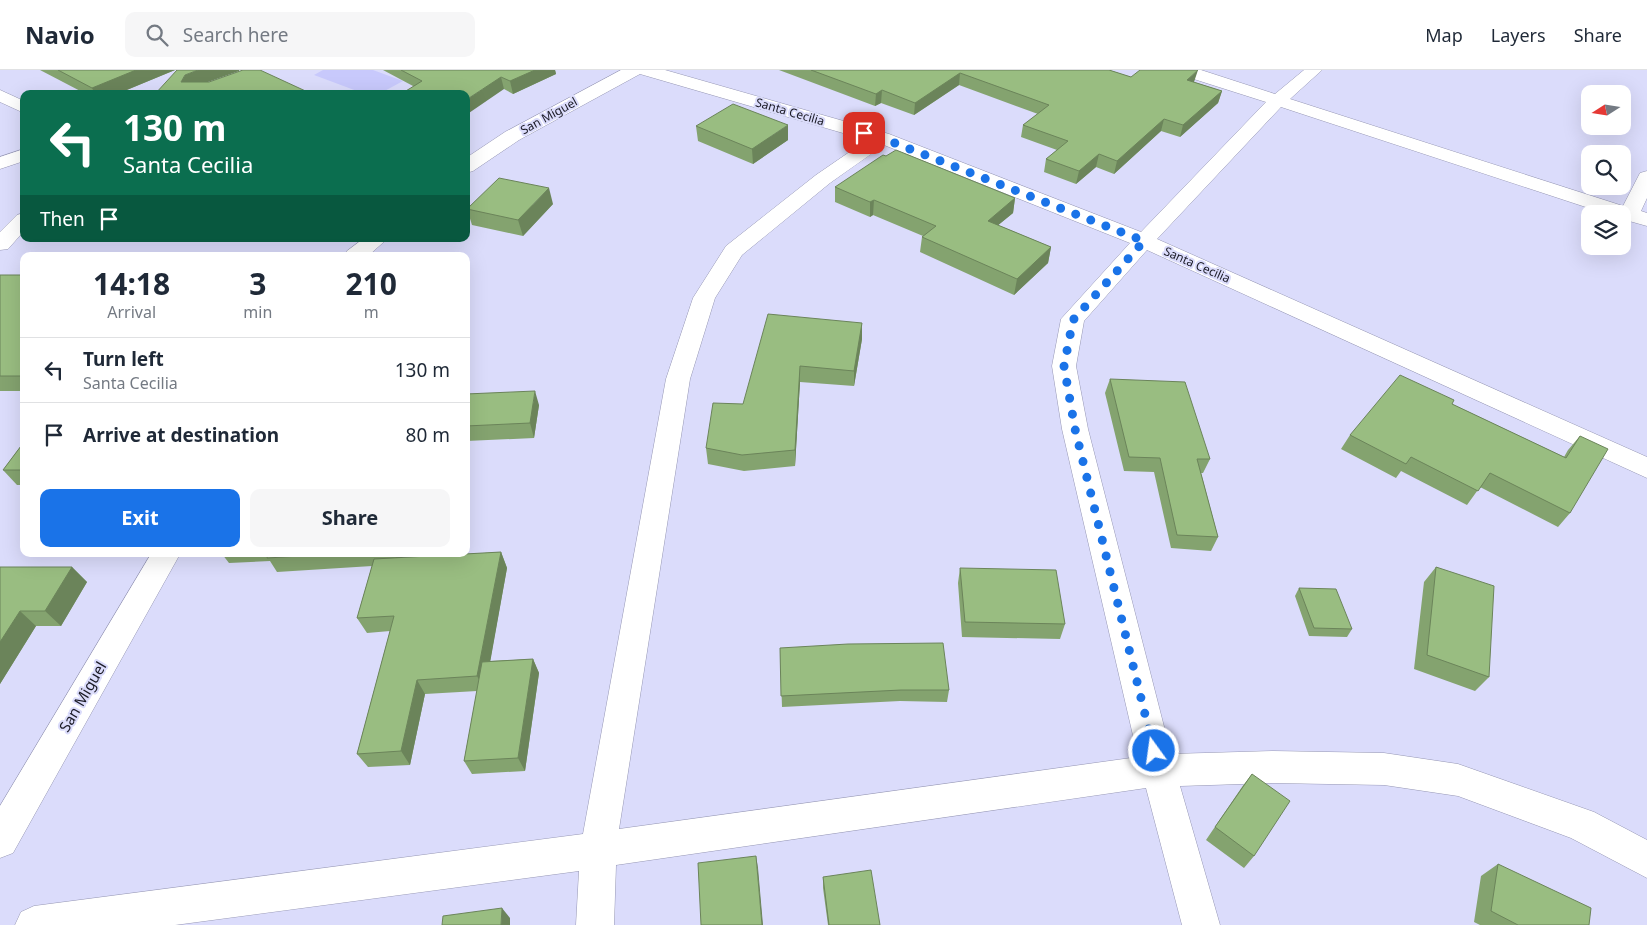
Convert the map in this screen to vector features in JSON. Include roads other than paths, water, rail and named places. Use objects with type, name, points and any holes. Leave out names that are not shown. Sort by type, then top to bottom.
[{"type":"street","name":"San Miguel","points":[[470,165],[512,136],[634,70]]},
{"type":"street","name":"Santa Cecilia","points":[[646,70],[882,138],[1144,241],[1647,468]]},
{"type":"street","points":[[1184,70],[1279,99],[1638,217],[1647,177]]},
{"type":"street","points":[[1201,925],[1158,770],[1075,429],[1064,366],[1073,320],[1144,241],[1279,99],[1314,70]]},
{"type":"street","points":[[0,95],[20,106]]},
{"type":"street","points":[[594,925],[598,850],[678,379],[704,298],[734,251],[824,179],[882,138]]},
{"type":"street","points":[[0,162],[20,156]]},
{"type":"street","points":[[0,244],[20,223]]},
{"type":"street","points":[[360,252],[372,242]]},
{"type":"street","name":"San Miguel","points":[[0,840],[164,557]]},
{"type":"street","points":[[34,925],[598,850],[1158,770],[1273,767],[1384,769],[1458,780],[1580,824],[1647,860]]}]
